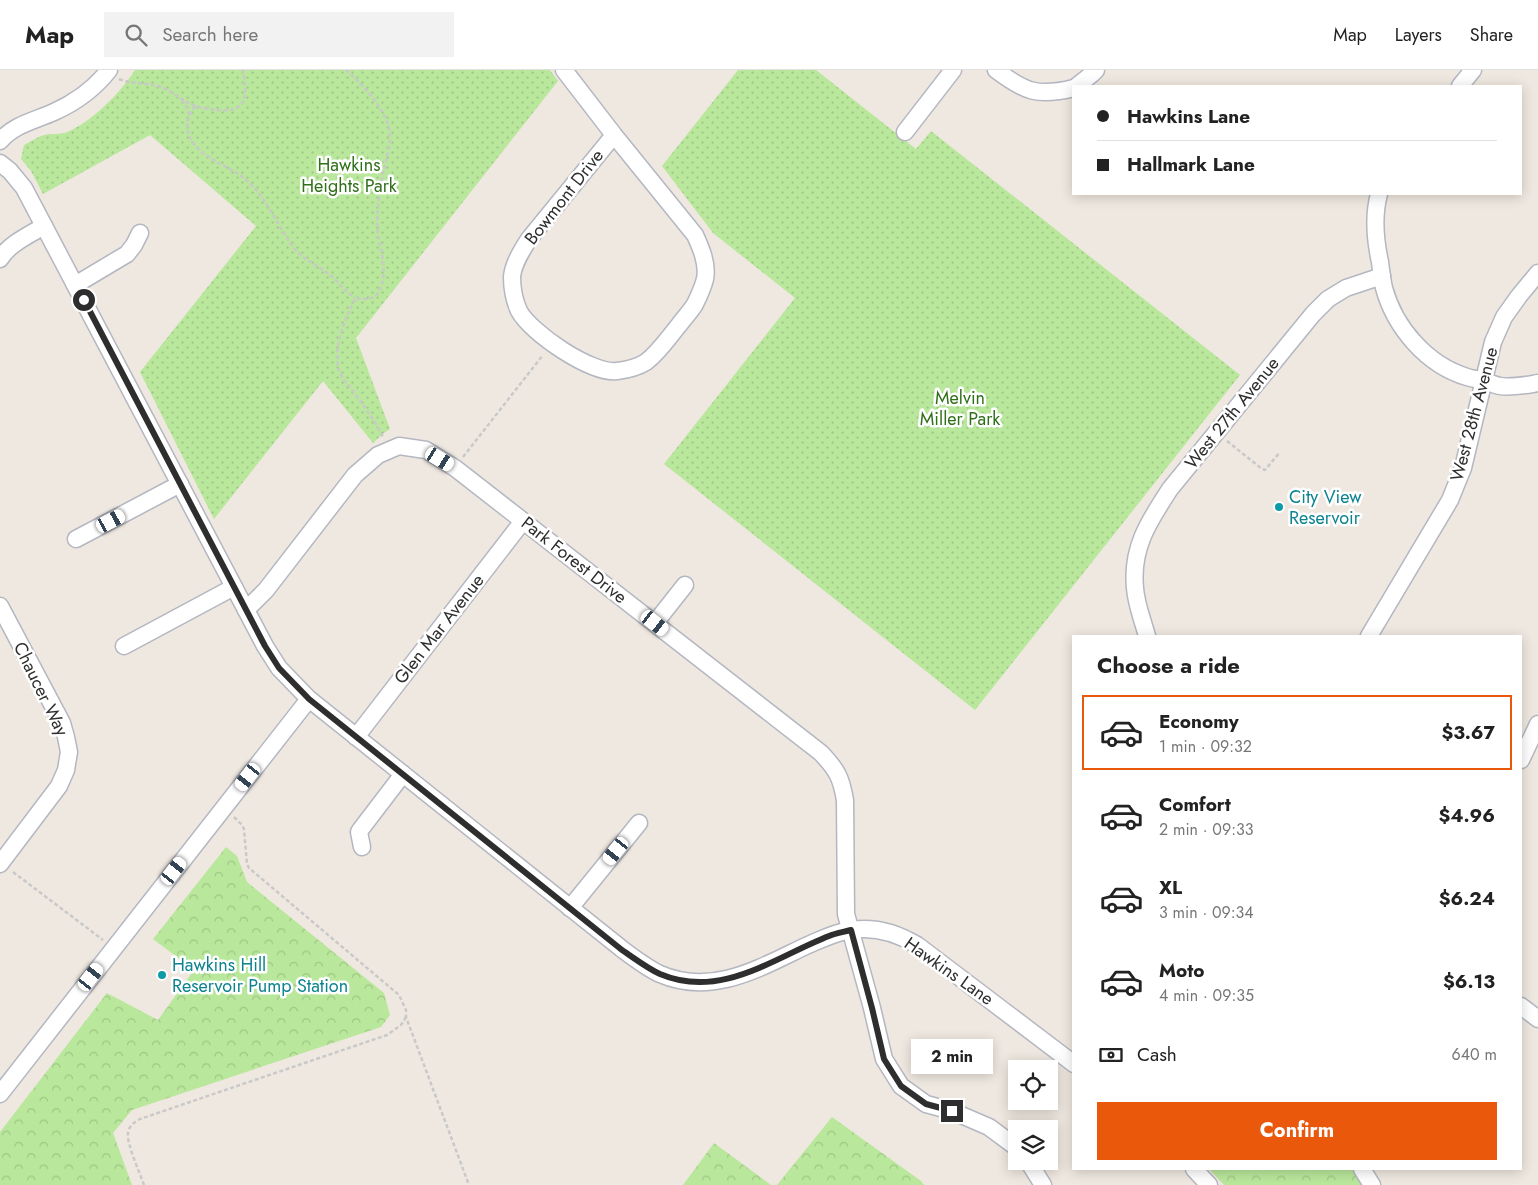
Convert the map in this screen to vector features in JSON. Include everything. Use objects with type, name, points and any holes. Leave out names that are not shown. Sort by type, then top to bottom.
[{"type":"street","name":"Bowmont Drive","points":[[564,70],[695,235],[701,247],[704,262],[705,277],[694,305],[656,353],[644,363],[630,369],[615,371],[602,370],[571,356],[529,324],[519,311],[512,276],[518,258],[529,239],[614,135]]},
{"type":"street","points":[[905,132],[953,70]]},
{"type":"street","points":[[996,70],[1011,81],[1031,91],[1056,92],[1072,88]]},
{"type":"street","points":[[1078,85],[1096,70]]},
{"type":"street","points":[[1461,85],[1473,70]]},
{"type":"street","points":[[0,141],[20,125],[52,113],[72,102],[94,86],[107,72]]},
{"type":"street","name":"Hawkins Lane","points":[[0,163],[10,171],[24,188],[265,646],[279,668],[309,699],[622,950],[660,974],[682,980],[705,983],[724,981],[750,972],[830,935],[851,930],[887,931],[917,945],[1072,1062]]},
{"type":"street","points":[[1379,195],[1374,222],[1384,288],[1392,310],[1415,343],[1446,368],[1467,377],[1500,386],[1524,386],[1538,383]]},
{"type":"street","points":[[0,259],[15,244],[44,226]]},
{"type":"street","points":[[75,285],[127,254],[140,233]]},
{"type":"street","name":"West 28th Avenue","points":[[1370,635],[1450,500],[1463,468],[1493,342],[1504,317],[1538,273]]},
{"type":"street","name":"West 27th Avenue","points":[[1147,635],[1135,590],[1134,564],[1141,538],[1154,513],[1170,489],[1313,314],[1328,299],[1346,288],[1382,276]]},
{"type":"street","name":"Park Forest Drive","points":[[391,449],[398,446],[426,450],[455,468],[821,753],[835,768],[842,784],[845,800],[846,914],[884,1059],[901,1086],[926,1104],[952,1111],[989,1127],[1008,1141]]},
{"type":"street","points":[[246,610],[266,590],[355,475],[378,455],[391,449]]},
{"type":"street","points":[[76,539],[180,484]]},
{"type":"street","name":"Glen Mar Avenue","points":[[356,736],[523,521]]},
{"type":"street","points":[[655,623],[684,584]]},
{"type":"street","points":[[124,646],[234,587]]},
{"type":"street","name":"Chaucer Way","points":[[1,864],[59,786],[66,770],[69,752],[62,723],[2,613]]},
{"type":"street","points":[[0,1094],[309,699]]},
{"type":"street","points":[[1522,758],[1538,724]]},
{"type":"street","points":[[362,847],[359,836],[361,829],[403,774]]},
{"type":"street","points":[[570,908],[638,823]]},
{"type":"street","points":[[1522,1007],[1538,1020]]},
{"type":"street","points":[[1034,1170],[1043,1185]]},
{"type":"street","points":[[1195,1170],[1208,1185]]},
{"type":"street","points":[[1363,1170],[1372,1185]]},
{"type":"path","points":[[107,72],[127,82],[160,87],[196,106],[232,111],[238,108],[245,97],[243,70]]},
{"type":"path","points":[[196,106],[187,122],[188,134],[197,148],[250,183],[296,251],[330,275],[356,298],[364,300],[372,298],[382,285],[384,268],[377,221],[390,134],[387,124],[373,98],[364,86],[346,70]]},
{"type":"path","points":[[181,98],[188,109],[189,117]]},
{"type":"path","points":[[356,298],[345,319],[341,334],[337,357],[338,370],[391,449]]},
{"type":"path","points":[[455,468],[542,356]]},
{"type":"path","points":[[1216,432],[1265,470],[1280,452]]},
{"type":"path","points":[[223,809],[242,825],[249,868],[396,991],[403,1002],[406,1016],[469,1185]]},
{"type":"path","points":[[1,864],[114,948]]},
{"type":"path","points":[[144,1185],[129,1140],[129,1129],[135,1121],[387,1035],[400,1026],[406,1016]]},
{"type":"green space","name":"Hawkins Heights Park","points":[[135,70],[550,70],[558,81],[356,338],[390,429],[373,443],[323,381],[214,519],[140,372],[256,226],[150,135],[43,194],[31,171],[21,159],[24,145],[44,135],[67,132],[96,114],[122,88]]},
{"type":"green space","name":"Melvin Miller Park","points":[[738,70],[816,70],[916,149],[931,131],[1240,375],[975,710],[664,464],[795,298],[713,233],[662,166]]},
{"type":"green space","points":[[226,847],[237,856],[247,882],[384,993],[390,1015],[381,1027],[132,1110],[113,1133],[132,1185],[0,1185],[0,1132],[107,993],[158,1020],[194,970],[153,939]]},
{"type":"green space","points":[[832,1117],[921,1181],[924,1185],[777,1185]]},
{"type":"green space","points":[[714,1143],[771,1185],[683,1185]]},
{"type":"green space","points":[[1210,1170],[1353,1170],[1362,1185],[1224,1185]]},
{"type":"place","name":"City View Reservoir","points":[[1279,507]]},
{"type":"place","name":"Hawkins Hill Reservoir Pump Station","points":[[162,975]]},
{"type":"route","points":[[84,300],[265,646],[279,668],[309,699],[622,950],[660,974],[682,980],[705,983],[724,981],[750,972],[830,935],[851,930],[884,1059],[901,1086],[926,1104],[952,1111]]}]
